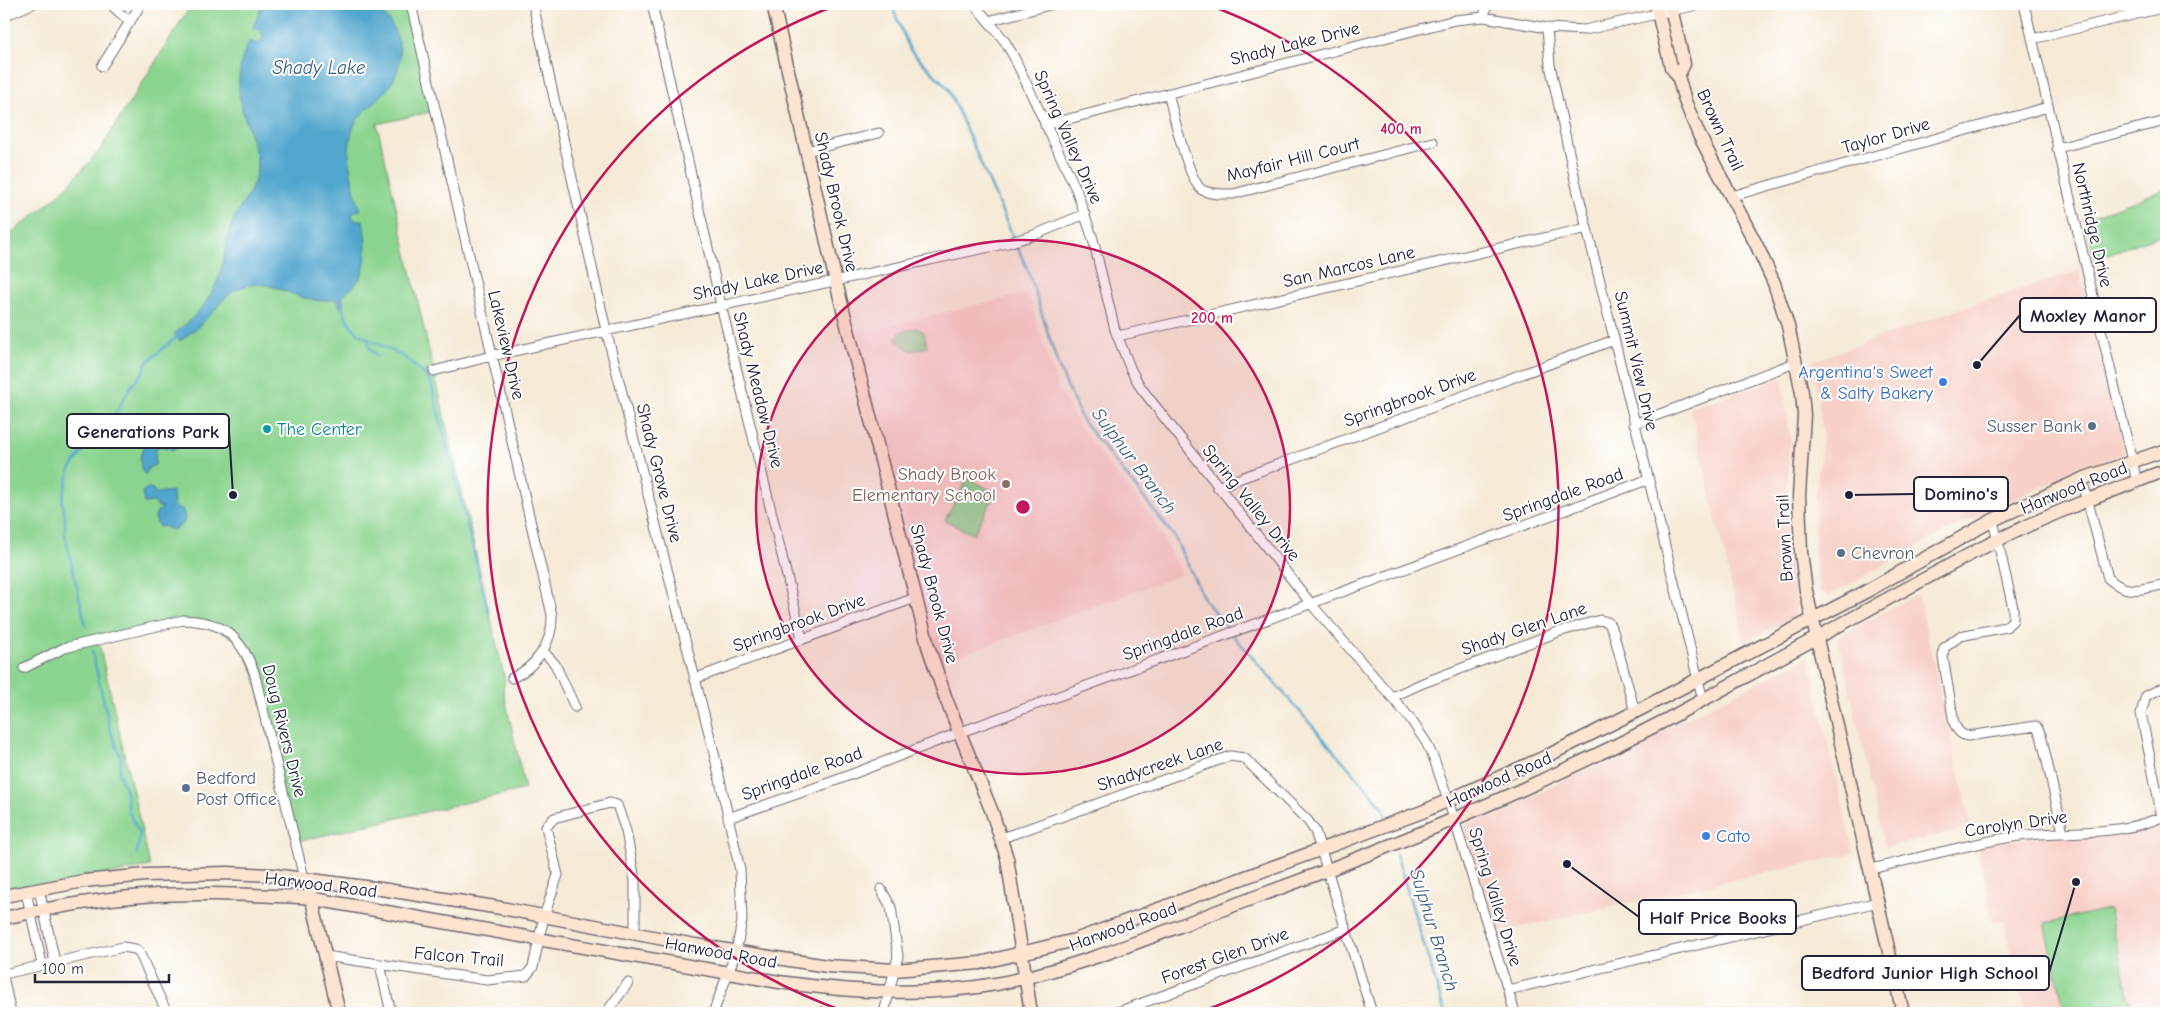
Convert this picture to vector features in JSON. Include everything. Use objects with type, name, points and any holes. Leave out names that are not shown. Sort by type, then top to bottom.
[{"type":"main road","name":"Shady Brook Drive","points":[[773,4],[836,282],[915,598],[936,673],[1002,838],[1023,954],[1031,1013]]},
{"type":"main road","name":"Brown Trail","points":[[1671,7],[1684,64],[1678,76]]},
{"type":"main road","name":"Brown Trail","points":[[1657,9],[1671,67],[1678,76],[1685,101],[1699,135],[1732,196],[1774,283],[1788,326],[1796,362],[1804,415],[1799,496],[1801,552],[1812,619],[1903,1013]]},
{"type":"main road","name":"Harwood Road","points":[[4,896],[84,881],[160,874],[227,873],[304,878],[544,916],[736,952],[827,966],[895,970],[980,963],[1023,954],[1117,926],[1422,812],[1547,756],[1635,712],[1867,591],[1993,520],[2082,479],[2166,450]]},
{"type":"main road","name":"Harwood Road","points":[[4,918],[30,912],[142,896],[251,894],[312,898],[826,988],[890,993],[960,989],[1026,977],[1086,959],[1327,871],[1511,796],[1703,700],[1997,540],[2166,470]]},
{"type":"main road","points":[[304,878],[312,898],[339,1013]]},
{"type":"street","points":[[4,16],[32,4]]},
{"type":"street","points":[[110,4],[130,22]]},
{"type":"street","points":[[102,66],[141,4]]},
{"type":"street","name":"Lakeview Drive","points":[[411,4],[552,615],[551,633],[534,664],[512,678]]},
{"type":"street","name":"Shady Grove Drive","points":[[533,4],[606,330],[740,870],[742,921],[736,952],[713,1013]]},
{"type":"street","name":"Shady Meadow Drive","points":[[652,4],[721,305],[802,638]]},
{"type":"street","name":"Spring Valley Drive","points":[[974,4],[1004,40],[1014,57],[1076,189],[1093,239],[1112,322],[1131,370],[1141,388],[1312,604],[1409,717],[1426,742],[1448,800],[1515,1013]]},
{"type":"street","points":[[988,20],[1053,4]]},
{"type":"street","points":[[1484,17],[1488,4]]},
{"type":"street","name":"Shady Lake Drive","points":[[1045,125],[1455,20],[1484,17],[1547,28],[1585,30],[1657,9],[1702,4]]},
{"type":"street","name":"Northridge Drive","points":[[2024,4],[2137,482]]},
{"type":"street","points":[[2032,40],[2166,7]]},
{"type":"street","name":"Summit View Drive","points":[[1547,28],[1550,65],[1587,228],[1647,480],[1703,700]]},
{"type":"street","name":"Mayfair Hill Court","points":[[1168,93],[1194,178],[1203,190],[1215,194],[1233,194],[1433,142]]},
{"type":"street","name":"Taylor Drive","points":[[1732,196],[2048,107]]},
{"type":"street","points":[[2058,148],[2166,121]]},
{"type":"street","points":[[806,151],[879,133]]},
{"type":"street","name":"Shady Lake Drive","points":[[434,371],[606,330],[1008,244],[1085,214]]},
{"type":"street","name":"San Marcos Lane","points":[[1118,336],[1587,228]]},
{"type":"street","name":"Springbrook Drive","points":[[1218,487],[1614,340]]},
{"type":"street","points":[[1634,424],[1796,362]]},
{"type":"street","points":[[2082,479],[2108,578],[2120,588],[2128,590],[2166,584]]},
{"type":"street","name":"Springdale Road","points":[[728,818],[837,780],[961,732],[1222,638],[1647,480]]},
{"type":"street","points":[[1993,520],[2013,608],[2013,620],[2006,627],[1960,636],[1944,648],[1943,657],[1954,723],[1957,730],[1963,735],[1968,736],[2036,726],[2041,734],[2063,832]]},
{"type":"street","name":"Springbrook Drive","points":[[694,679],[915,598]]},
{"type":"street","name":"Doug Rivers Drive","points":[[24,668],[64,648],[164,623],[198,620],[227,630],[247,654],[254,672],[304,878]]},
{"type":"street","name":"Shady Glen Lane","points":[[1392,697],[1423,683],[1558,632],[1600,620],[1608,622],[1613,631],[1635,712]]},
{"type":"street","points":[[542,651],[555,664],[575,707]]},
{"type":"street","points":[[2164,816],[2142,713],[2146,696],[2166,686]]},
{"type":"street","name":"Shadycreek Lane","points":[[1002,838],[1230,756],[1238,756],[1250,762],[1308,821],[1315,831],[1372,1013]]},
{"type":"street","name":"Falcon Trail","points":[[325,956],[487,980],[526,976],[531,972],[544,916],[558,875],[546,827],[554,818],[610,802],[617,805],[626,831],[635,880],[635,934]]},
{"type":"street","name":"Carolyn Drive","points":[[1871,869],[2012,837],[2111,830],[2164,816]]},
{"type":"street","points":[[39,889],[55,962]]},
{"type":"street","points":[[881,889],[892,907],[898,956],[884,1013]]},
{"type":"street","points":[[26,892],[42,964]]},
{"type":"street","points":[[1508,990],[1878,902]]},
{"type":"street","name":"Forest Glen Drive","points":[[1115,1013],[1346,929]]},
{"type":"street","points":[[4,974],[42,964],[130,947],[139,952],[167,1013]]},
{"type":"street","points":[[380,965],[391,1013]]},
{"type":"street","points":[[4,981],[11,1013]]},
{"type":"street","points":[[606,1013],[628,983]]},
{"type":"shaded area","points":[[2079,271],[2125,453],[2032,491],[1934,537],[1829,596],[1820,592],[1815,557],[1815,497],[1823,436],[1813,361],[1970,305]]},
{"type":"shaded area","name":"Shady Brook Elementary School","points":[[1028,293],[1053,374],[1063,398],[1083,431],[1155,521],[1158,530],[1183,574],[933,665],[850,335]]},
{"type":"shaded area","points":[[1782,378],[1791,441],[1786,496],[1787,546],[1797,607],[1796,617],[1745,642],[1690,408]]},
{"type":"shaded area","points":[[1918,594],[1972,828],[1885,847],[1838,637]]},
{"type":"shaded area","points":[[1808,657],[1854,853],[1499,932],[1463,826],[1523,801]]},
{"type":"shaded area","points":[[2166,815],[2166,1013],[2026,1013],[2004,920],[1993,922],[1977,844],[2111,829]]},
{"type":"green space","points":[[192,4],[411,4],[435,111],[377,124],[505,680],[503,689],[525,789],[294,842],[254,672],[238,641],[198,620],[98,639],[150,866],[4,896],[4,239],[59,195],[99,151]]},
{"type":"green space","points":[[2166,189],[2166,233],[2094,259],[2086,219]]},
{"type":"green space","points":[[917,328],[924,332],[927,347],[911,351],[895,339],[901,332]]},
{"type":"green space","points":[[968,478],[996,493],[973,535],[945,520]]},
{"type":"green space","points":[[2109,909],[2132,1013],[2065,1013],[2045,923]]},
{"type":"water","name":"Shady Lake","points":[[262,4],[373,4],[391,24],[397,35],[400,58],[392,82],[384,93],[364,112],[351,133],[350,167],[361,210],[354,211],[352,215],[354,220],[363,220],[366,243],[364,266],[359,280],[342,298],[344,305],[340,307],[338,301],[334,299],[320,301],[308,299],[272,286],[248,285],[230,293],[202,323],[180,341],[174,334],[190,321],[203,306],[218,281],[231,226],[256,176],[256,153],[239,94],[239,76],[242,58],[249,41],[258,44],[263,38],[261,30],[253,28]]},
{"type":"water","points":[[171,418],[177,418],[181,435],[180,446],[174,450],[161,446],[156,448],[155,465],[148,468],[146,474],[143,473],[140,457],[142,451],[157,436],[172,432]]},
{"type":"water","points":[[148,488],[153,489],[155,493],[173,491],[174,505],[178,509],[181,508],[184,514],[185,520],[183,524],[173,530],[162,526],[159,527],[155,518],[157,511],[161,511],[162,507],[158,507],[155,502],[144,503],[142,492]]},
{"type":"waterway","name":"Sulphur Branch","points":[[891,4],[910,50],[948,88],[1014,239]]},
{"type":"waterway","name":"Sulphur Branch","points":[[1016,244],[1029,273],[1058,365],[1082,420],[1174,536],[1204,599],[1230,631]]},
{"type":"waterway","points":[[341,305],[349,323],[359,334],[404,357],[425,375],[431,383],[489,613]]},
{"type":"waterway","points":[[86,626],[65,535],[65,515],[62,501],[70,469],[86,447],[112,419],[131,386],[143,372],[147,362],[179,335]]},
{"type":"waterway","points":[[368,339],[369,347],[377,356]]},
{"type":"waterway","name":"Sulphur Branch","points":[[1233,635],[1383,807],[1385,815]]},
{"type":"waterway","points":[[92,651],[110,729],[121,758],[119,773],[126,792],[129,813],[140,834],[137,854]]},
{"type":"waterway","name":"Sulphur Branch","points":[[1396,854],[1445,1013]]},
{"type":"place","name":"Moxley Manor","points":[[1977,365]]},
{"type":"place","name":"Argentina's Sweet & Salty Bakery","points":[[1943,382]]},
{"type":"place","name":"Susser Bank","points":[[2092,426]]},
{"type":"place","name":"The Center","points":[[267,429]]},
{"type":"place","name":"Shady Brook Elementary School","points":[[1006,484]]},
{"type":"place","name":"Generations Park","points":[[233,495]]},
{"type":"place","name":"Domino's","points":[[1849,495]]},
{"type":"place","name":"Chevron","points":[[1841,553]]},
{"type":"place","name":"Bedford Post Office","points":[[186,788]]},
{"type":"place","name":"Cato","points":[[1706,836]]},
{"type":"place","name":"Half Price Books","points":[[1567,864]]},
{"type":"place","name":"Bedford Junior High School","points":[[2076,882]]}]
